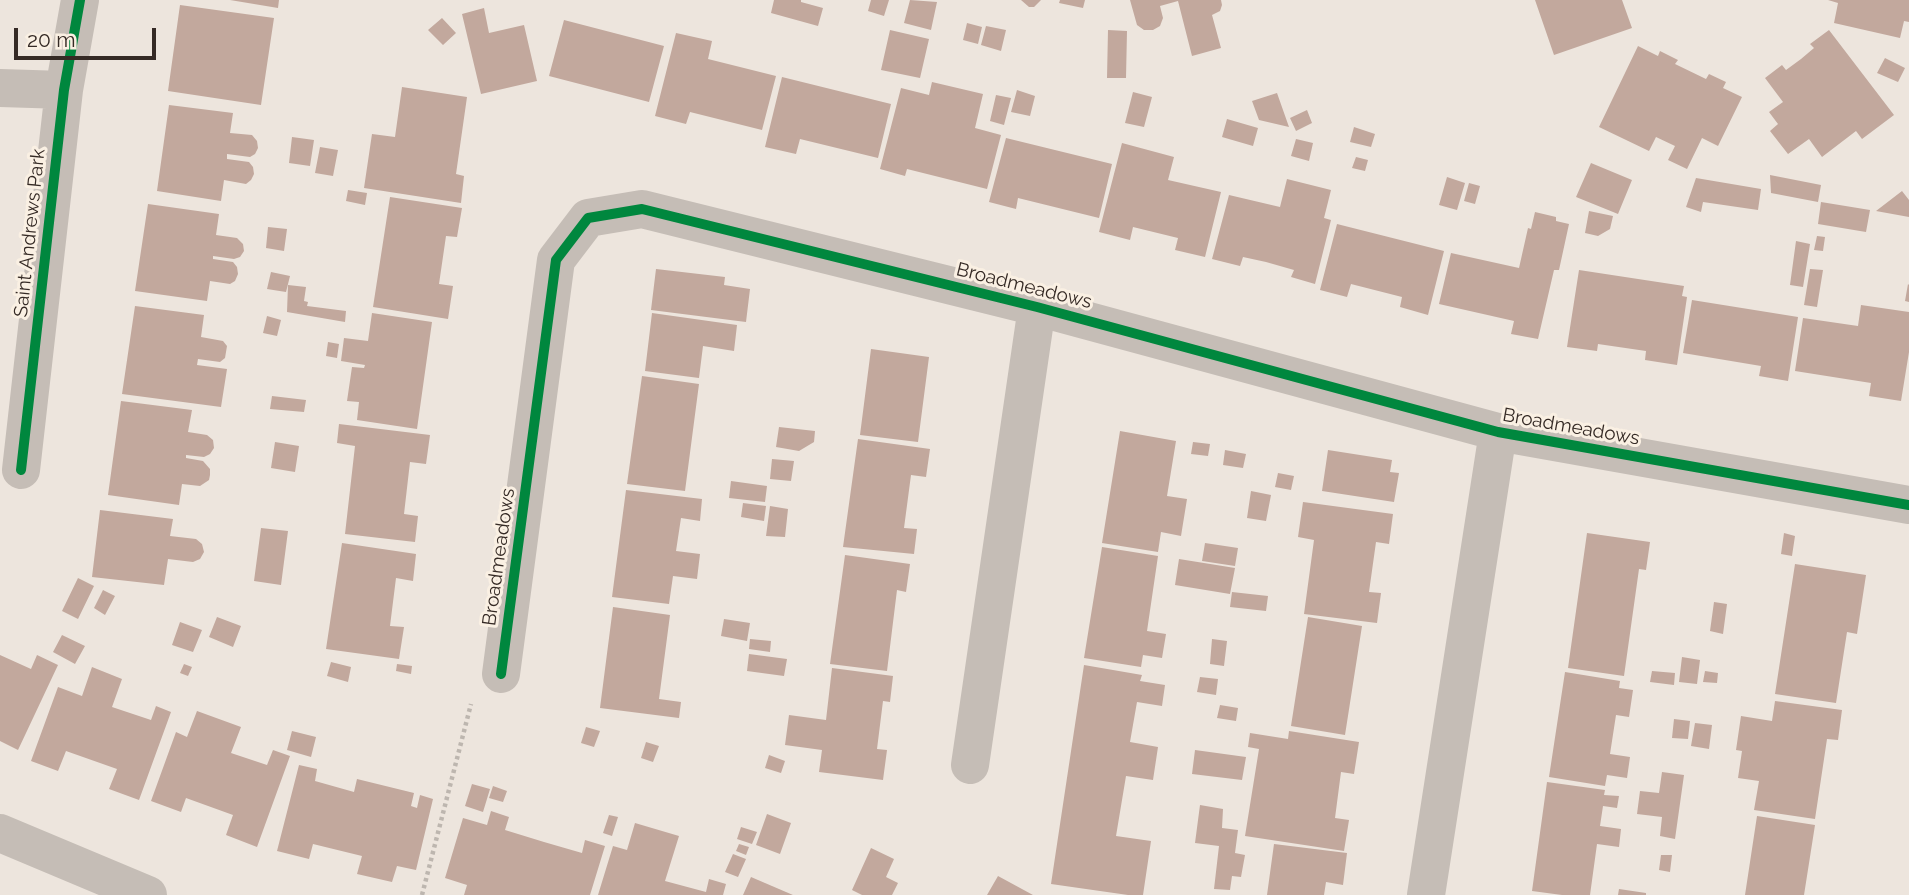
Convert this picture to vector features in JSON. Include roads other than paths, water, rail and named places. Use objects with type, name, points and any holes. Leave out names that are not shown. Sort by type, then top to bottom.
[{"type":"street","name":"Saint Andrews Park","points":[[21,470],[64,90],[80,0]]},
{"type":"street","points":[[0,88],[64,90]]},
{"type":"street","name":"Broadmeadows","points":[[501,674],[556,260],[588,218],[642,209],[1037,307],[1498,432],[1909,505]]},
{"type":"street","name":"Broadmeadows","points":[[970,765],[1037,307]]},
{"type":"street","name":"Broadmeadows","points":[[1426,895],[1498,432]]},
{"type":"street","points":[[0,834],[148,895]]}]
